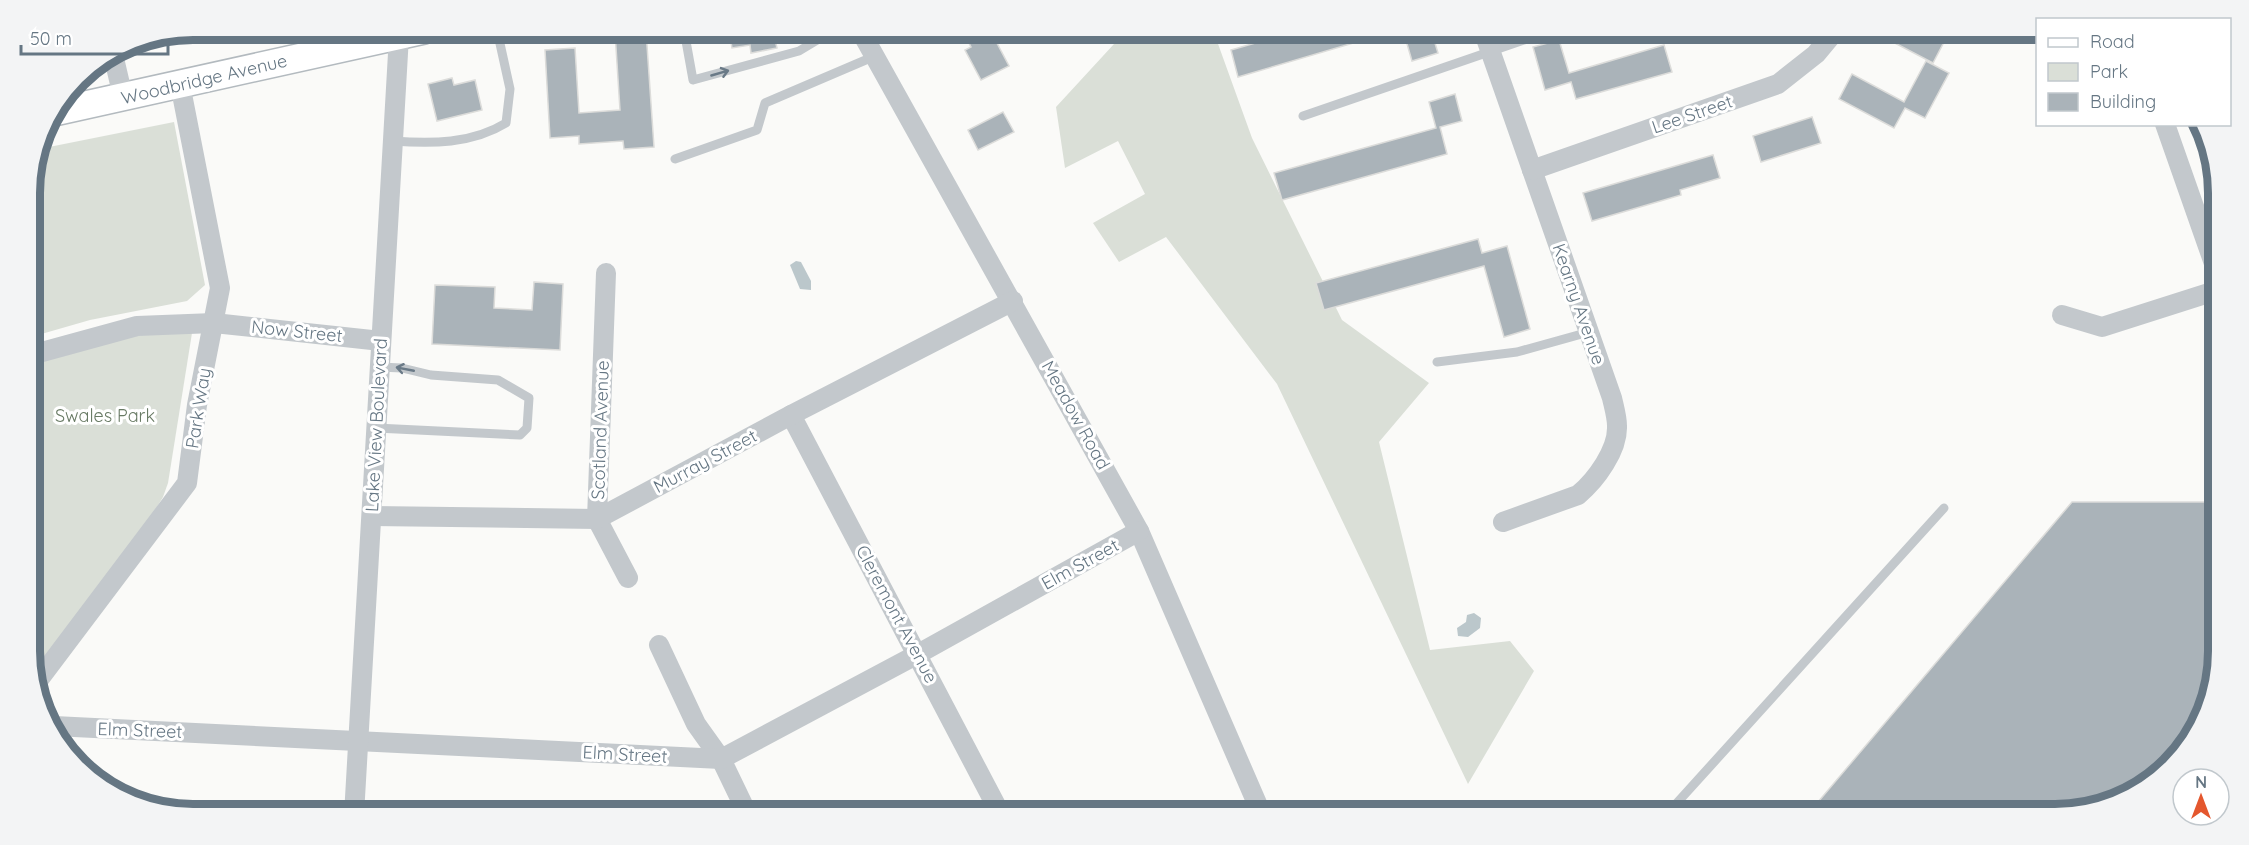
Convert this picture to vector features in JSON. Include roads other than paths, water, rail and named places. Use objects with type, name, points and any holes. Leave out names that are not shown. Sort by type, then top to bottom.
[{"type":"main road","name":"Woodbridge Avenue","points":[[66,109],[180,84],[342,41]]},
{"type":"street","name":"Kearny Avenue","points":[[1487,40],[1612,398],[1618,424],[1616,436],[1602,467],[1578,495],[1503,522]]},
{"type":"street","name":"Lee Street","points":[[1532,170],[1778,84],[1816,54],[1828,40]]},
{"type":"street","name":"Lake View Boulevard","points":[[355,804],[393,141],[411,41]]},
{"type":"street","name":"Meadow Road","points":[[867,41],[1139,531],[1257,804]]},
{"type":"street","points":[[115,62],[123,97]]},
{"type":"street","name":"Park Way","points":[[42,675],[187,483],[197,405],[220,288],[180,84]]},
{"type":"street","points":[[2165,126],[2208,247]]},
{"type":"street","name":"Scotland Avenue","points":[[606,273],[597,519],[628,578]]},
{"type":"street","points":[[2062,315],[2102,327],[2208,293]]},
{"type":"street","name":"Murray Street","points":[[372,516],[597,519],[791,415],[1013,301]]},
{"type":"street","name":"Now Street","points":[[41,352],[137,326],[214,323],[381,340]]},
{"type":"street","name":"Cleremont Avenue","points":[[791,415],[995,804]]},
{"type":"street","name":"Elm Street","points":[[60,726],[360,739],[721,759],[918,654],[1139,531]]},
{"type":"street","points":[[659,645],[696,724],[721,759],[743,804]]},
{"type":"lane","points":[[1303,116],[1521,40]]},
{"type":"lane","points":[[393,141],[417,143],[459,139],[492,131],[506,123],[510,89],[499,41]]},
{"type":"lane","points":[[686,41],[693,80],[798,51],[816,41]]},
{"type":"lane","points":[[675,159],[757,130],[765,103],[876,56]]},
{"type":"lane","points":[[1437,362],[1517,352],[1589,332]]},
{"type":"lane","points":[[376,428],[520,435],[527,428],[529,398],[498,380],[431,375],[402,368],[379,367]]},
{"type":"lane","points":[[1676,804],[1944,508]]},
{"type":"park label","name":"Swales Park","points":[[105,415]]}]
